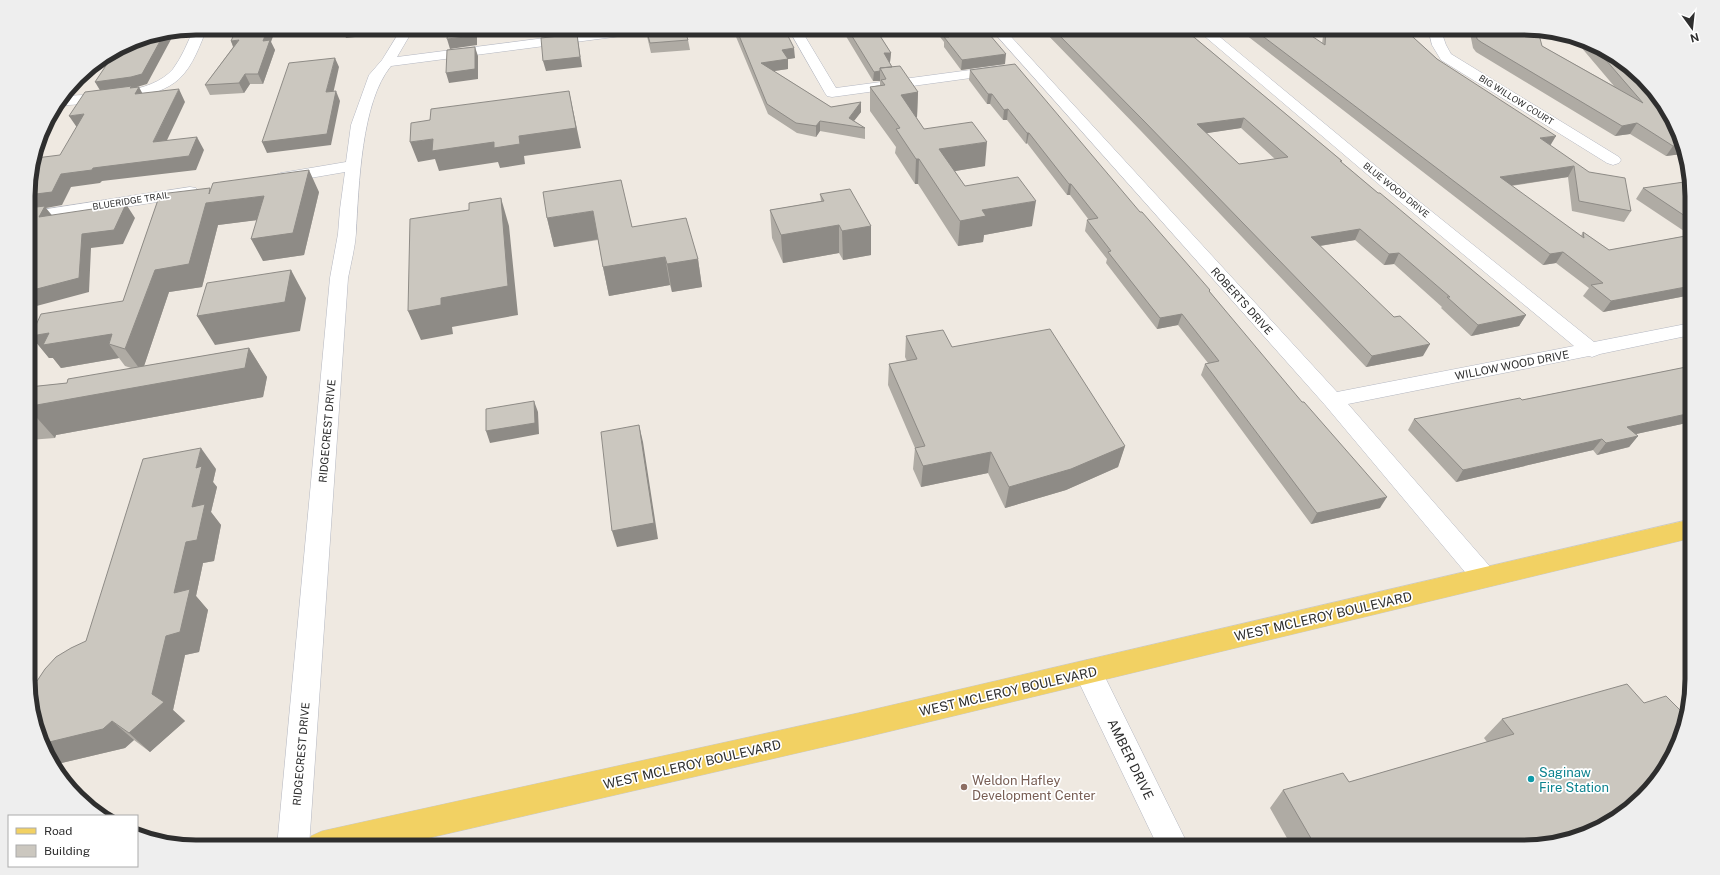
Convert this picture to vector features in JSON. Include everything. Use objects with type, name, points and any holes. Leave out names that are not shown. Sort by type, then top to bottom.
[{"type":"main road","name":"WEST MCLEROY BOULEVARD","points":[[353,840],[858,726],[1685,530]]},
{"type":"street","points":[[66,101],[144,91],[173,77],[181,68],[198,35]]},
{"type":"street","name":"RIDGECREST DRIVE","points":[[294,840],[339,278],[347,234],[348,209],[353,166],[359,125],[376,75],[387,62],[404,35]]},
{"type":"street","points":[[387,62],[578,35]]},
{"type":"street","points":[[798,35],[832,93],[1031,66]]},
{"type":"street","name":"ROBERTS DRIVE","points":[[1002,35],[1332,400],[1484,577]]},
{"type":"street","name":"BLUE WOOD DRIVE","points":[[1209,35],[1592,350]]},
{"type":"street","name":"BIG WILLOW COURT","points":[[1436,35],[1446,57],[1613,160]]},
{"type":"street","points":[[268,180],[353,166]]},
{"type":"street","name":"BLUERIDGE TRAIL","points":[[35,216],[206,189]]},
{"type":"street","name":"WILLOW WOOD DRIVE","points":[[1332,400],[1592,350],[1685,330]]},
{"type":"street","name":"AMBER DRIVE","points":[[1088,672],[1171,840]]},
{"type":"building","points":[[234,35],[265,35],[263,41],[270,40],[258,74],[245,74],[239,83],[205,85],[239,40],[231,41]]},
{"type":"building","points":[[447,35],[475,35],[475,36],[447,39]]},
{"type":"building","points":[[577,35],[580,57],[543,61],[541,38]]},
{"type":"building","points":[[648,35],[686,35],[688,40],[650,43]]},
{"type":"building","points":[[739,35],[788,35],[794,48],[782,50],[788,59],[761,63],[831,107],[861,102],[849,118],[865,128],[820,121],[816,126],[796,123],[767,104]]},
{"type":"building","points":[[851,35],[879,35],[891,53],[884,53],[892,67],[880,68],[880,71],[874,72]]},
{"type":"building","points":[[947,35],[990,35],[1006,54],[962,60],[944,37],[949,37]]},
{"type":"building","points":[[1059,35],[1191,35],[1378,193],[1380,193],[1526,315],[1478,325],[1447,297],[1450,297],[1399,253],[1389,254],[1360,229],[1311,237],[1394,317],[1400,316],[1430,344],[1372,356]],"holes":[[[1244,118],[1288,157],[1239,164],[1197,124]]]},
{"type":"building","points":[[1261,35],[1310,35],[1325,45],[1326,35],[1411,35],[1437,59],[1556,136],[1540,138],[1589,172],[1625,178],[1631,211],[1579,201],[1574,166],[1500,177],[1584,238],[1583,232],[1609,250],[1685,236],[1685,287],[1611,301],[1591,285],[1603,283],[1563,252],[1550,254]]},
{"type":"building","points":[[1476,35],[1539,35],[1542,46],[1643,103],[1603,56],[1622,68],[1638,82],[1652,98],[1673,134],[1677,145],[1673,146],[1637,123],[1622,126],[1477,39]]},
{"type":"building","points":[[161,39],[142,74],[95,82],[109,61],[134,47]]},
{"type":"building","points":[[475,47],[475,69],[446,73],[447,50]]},
{"type":"building","points":[[335,58],[326,92],[336,91],[327,134],[262,142],[289,63]]},
{"type":"building","points":[[1015,64],[1140,212],[1142,212],[1210,290],[1209,291],[1302,402],[1304,402],[1387,497],[1317,513],[1205,364],[1219,361],[1182,314],[1160,318],[1108,252],[1111,251],[1087,220],[1098,218],[1029,133],[1027,133],[1008,109],[1004,110],[992,94],[988,94],[970,70]]},
{"type":"building","points":[[900,66],[918,92],[901,95],[924,129],[972,122],[987,142],[939,149],[965,186],[1018,177],[1036,201],[982,210],[986,216],[960,221],[919,159],[916,159],[896,129],[900,128],[870,87],[885,85],[881,80],[886,79],[880,68]]},
{"type":"building","points":[[132,86],[130,88],[139,87],[135,94],[179,89],[153,142],[197,137],[189,156],[93,168],[92,170],[61,174],[52,192],[35,194],[36,175],[39,158],[60,155],[84,114],[69,116],[85,92]]},
{"type":"building","points":[[569,91],[576,128],[519,136],[520,144],[494,148],[494,142],[432,151],[433,139],[410,142],[411,123],[430,120],[431,109]]},
{"type":"building","points":[[309,170],[293,233],[251,239],[264,196],[206,203],[189,264],[155,270],[125,349],[109,344],[112,334],[43,345],[49,333],[35,335],[35,327],[41,314],[123,301],[160,194],[210,188],[209,194],[213,183]]},
{"type":"building","points":[[621,180],[632,227],[686,218],[698,259],[667,264],[665,257],[603,267],[593,211],[547,218],[543,192]]},
{"type":"building","points":[[1685,182],[1685,216],[1643,188]]},
{"type":"building","points":[[850,189],[871,226],[842,231],[839,225],[781,235],[770,210],[824,201],[820,194]]},
{"type":"building","points":[[501,198],[508,286],[441,298],[441,305],[408,311],[410,219],[469,210],[469,203]]},
{"type":"building","points":[[126,204],[114,230],[82,234],[79,278],[35,289],[35,207],[45,206],[39,217]]},
{"type":"building","points":[[291,270],[285,302],[197,316],[207,283]]},
{"type":"building","points":[[1050,329],[1125,446],[1071,469],[1009,487],[991,452],[923,466],[915,448],[925,446],[889,364],[917,359],[906,336],[943,330],[952,347]]},
{"type":"building","points":[[249,348],[245,368],[35,405],[35,386],[67,383],[68,379]]},
{"type":"building","points":[[1685,367],[1685,414],[1627,427],[1638,436],[1606,443],[1602,439],[1463,470],[1414,419],[1520,398],[1522,400]]},
{"type":"building","points":[[534,401],[535,423],[486,431],[486,409]]},
{"type":"building","points":[[639,425],[654,523],[612,531],[601,432]]},
{"type":"building","points":[[201,448],[196,468],[202,466],[192,507],[205,504],[197,540],[186,542],[174,593],[190,589],[180,632],[166,636],[152,694],[164,702],[129,733],[112,721],[103,729],[48,742],[40,721],[36,700],[35,682],[56,657],[86,641],[143,459]]},
{"type":"building","name":"Saginaw Fire Station","points":[[1627,684],[1644,703],[1666,696],[1682,712],[1673,741],[1663,760],[1652,777],[1638,793],[1613,813],[1586,828],[1566,835],[1535,840],[1312,840],[1283,790],[1343,773],[1349,782],[1514,734],[1502,719]]},
{"type":"place","name":"Saginaw Fire Station","points":[[1531,779]]},
{"type":"place","name":"Weldon Hafley Development Center","points":[[964,787]]}]
